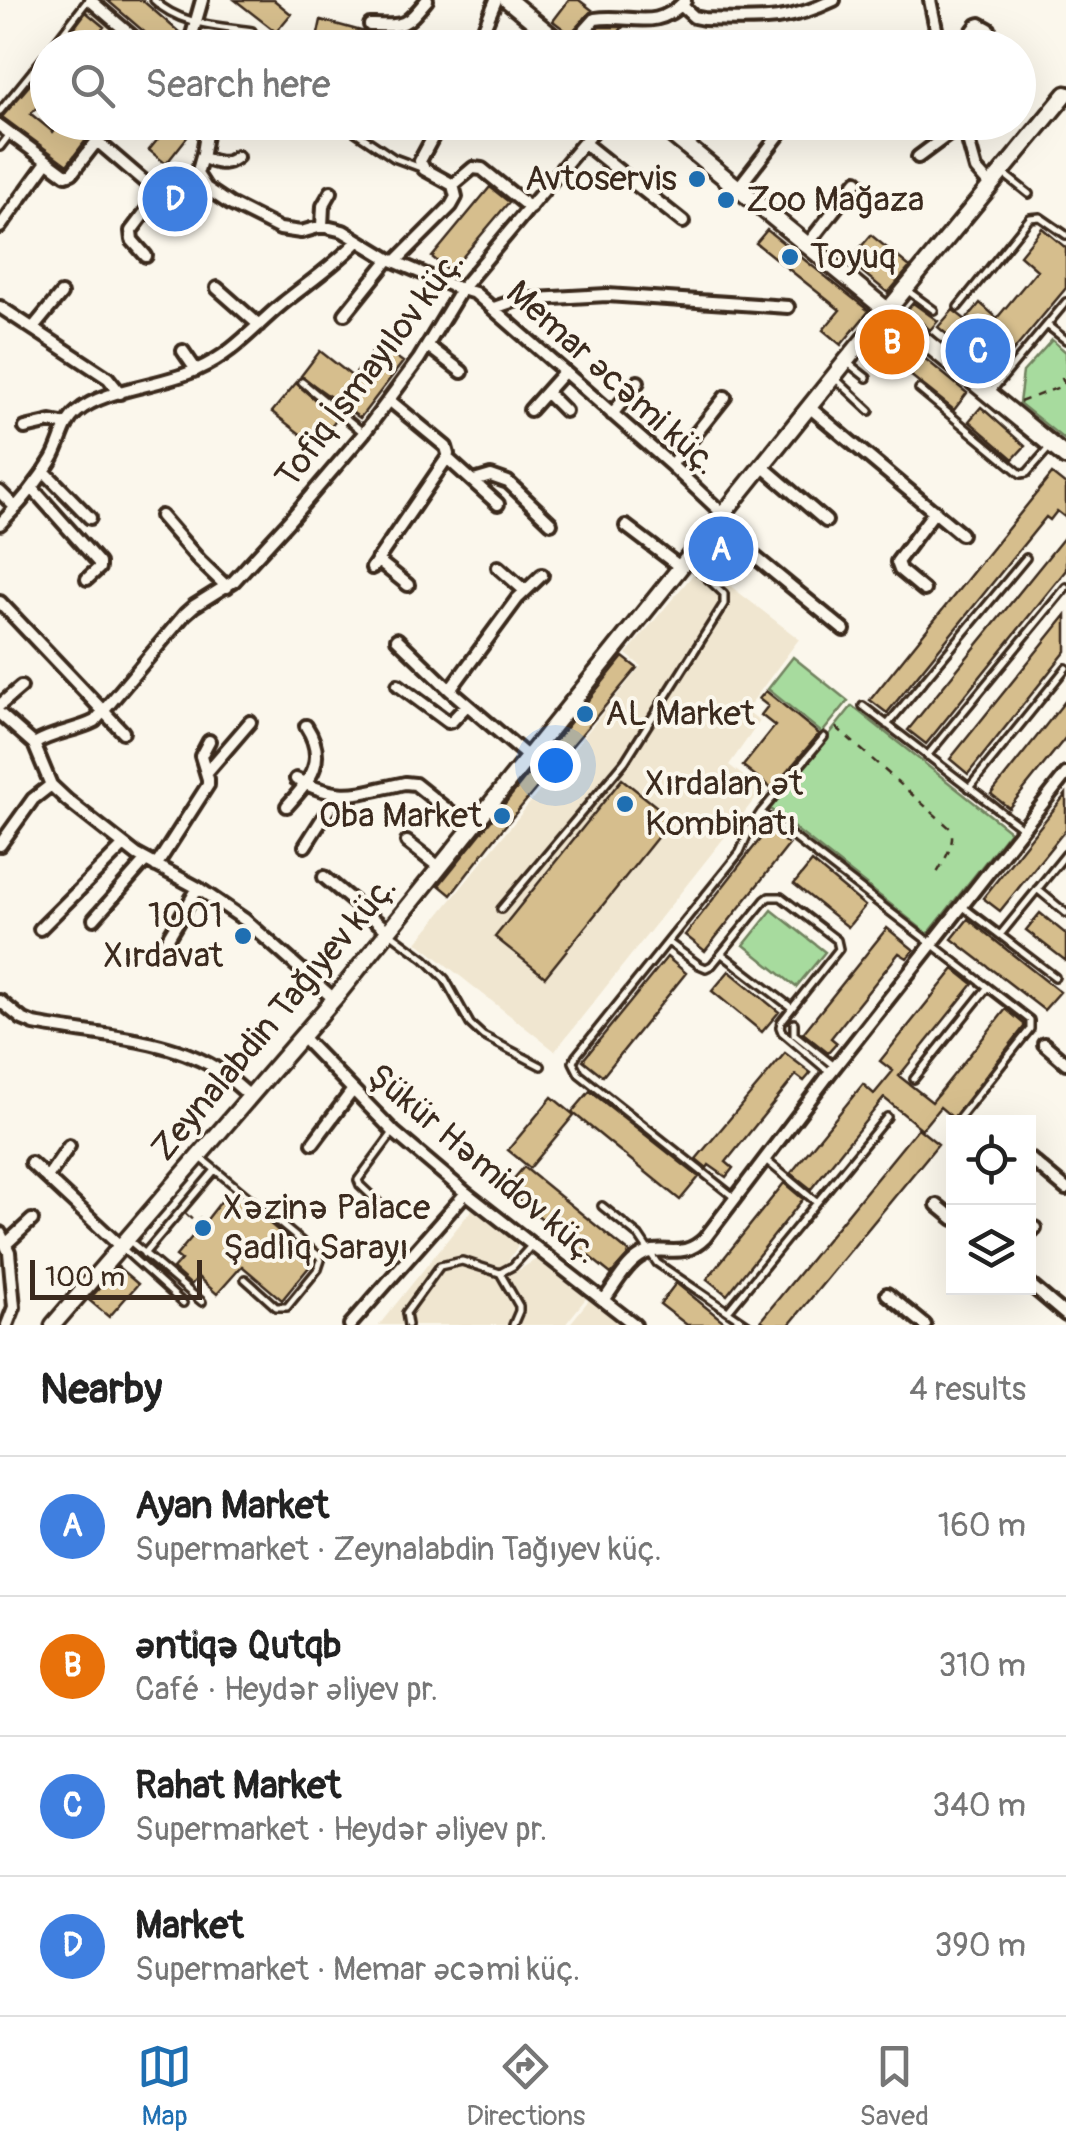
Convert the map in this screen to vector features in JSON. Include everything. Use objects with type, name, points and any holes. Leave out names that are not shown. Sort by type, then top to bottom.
[{"type":"main road","points":[[508,0],[546,30]]},
{"type":"main road","points":[[679,140],[1066,457]]},
{"type":"street","points":[[89,0],[125,30]]},
{"type":"street","points":[[193,30],[202,0]]},
{"type":"street","points":[[370,25],[400,26],[428,0]]},
{"type":"street","points":[[485,30],[496,0]]},
{"type":"street","points":[[585,30],[595,19],[660,18],[683,3],[694,17],[704,19],[771,20],[808,12],[834,0]]},
{"type":"street","points":[[930,0],[936,30]]},
{"type":"street","points":[[972,30],[980,24],[989,29]]},
{"type":"street","name":"Zeynalabdin Tağıyev küç.","points":[[1036,131],[1066,94]]},
{"type":"street","points":[[5,130],[62,174],[70,174],[97,141],[159,194]]},
{"type":"street","points":[[146,256],[132,240],[131,231],[173,180],[197,174],[205,140]]},
{"type":"street","points":[[345,314],[392,260],[456,197],[453,185],[424,169],[421,158],[431,140]]},
{"type":"street","name":"Tofiq İsmayılov küç.","points":[[34,744],[85,726],[104,712],[186,614],[226,586],[288,522],[389,400],[428,346],[462,288],[586,140]]},
{"type":"street","points":[[738,188],[775,140]]},
{"type":"street","points":[[918,157],[941,140]]},
{"type":"street","points":[[969,140],[976,168],[991,186]]},
{"type":"street","name":"Zeynalabdin Tağıyev küç.","points":[[53,1325],[302,1038],[1028,140]]},
{"type":"street","points":[[584,143],[683,222]]},
{"type":"street","points":[[202,158],[228,164],[237,157]]},
{"type":"street","points":[[0,227],[46,162]]},
{"type":"street","points":[[453,185],[473,168],[482,170],[530,208]]},
{"type":"street","name":"Memar Əcəmi küç.","points":[[197,174],[206,188],[230,204],[280,229],[301,232],[322,226],[344,232],[392,260],[475,293],[671,465],[719,519],[844,630]]},
{"type":"street","points":[[807,245],[857,181]]},
{"type":"street","points":[[322,226],[324,206],[332,192]]},
{"type":"street","points":[[0,524],[33,489],[79,410],[120,393],[173,380],[227,354],[358,241]]},
{"type":"street","points":[[217,288],[259,326]]},
{"type":"street","points":[[32,328],[61,294]]},
{"type":"street","points":[[494,308],[518,300],[607,294],[788,307]]},
{"type":"street","points":[[0,307],[108,378],[120,393]]},
{"type":"street","points":[[428,346],[462,372]]},
{"type":"street","points":[[183,351],[196,370]]},
{"type":"street","points":[[530,410],[564,372]]},
{"type":"street","points":[[612,414],[638,382]]},
{"type":"street","points":[[546,392],[565,411]]},
{"type":"street","points":[[671,465],[725,396]]},
{"type":"street","points":[[389,400],[446,447],[448,454],[374,564],[408,585]]},
{"type":"street","points":[[809,407],[961,534]]},
{"type":"street","points":[[25,428],[50,422],[67,425]]},
{"type":"street","points":[[447,458],[498,504]]},
{"type":"street","points":[[762,466],[826,521]]},
{"type":"street","points":[[44,472],[90,518]]},
{"type":"street","points":[[474,482],[492,476],[508,482],[551,523]]},
{"type":"street","points":[[33,489],[99,563],[87,579]]},
{"type":"street","points":[[0,492],[16,508]]},
{"type":"street","points":[[924,590],[900,570],[897,562],[934,511]]},
{"type":"street","points":[[161,516],[226,586]]},
{"type":"street","points":[[626,526],[684,563]]},
{"type":"street","points":[[498,567],[524,590]]},
{"type":"street","points":[[450,690],[524,590],[542,575]]},
{"type":"street","points":[[0,602],[123,732]]},
{"type":"street","points":[[398,640],[527,756]]},
{"type":"street","points":[[398,685],[448,722],[467,705]]},
{"type":"street","points":[[0,705],[21,687]]},
{"type":"street","points":[[0,714],[34,744],[52,785],[67,800],[124,845],[245,920],[334,999]]},
{"type":"street","points":[[207,772],[250,722]]},
{"type":"street","points":[[287,806],[316,765],[318,754],[306,726]]},
{"type":"street","points":[[94,918],[151,863],[208,785],[201,756],[210,741]]},
{"type":"street","points":[[604,1300],[635,1260],[649,1252],[695,1248],[1022,828],[1062,788],[1066,774]]},
{"type":"street","points":[[301,782],[338,796],[415,784],[470,828]]},
{"type":"street","points":[[0,845],[33,799],[52,785]]},
{"type":"street","points":[[305,846],[338,796]]},
{"type":"street","points":[[407,842],[439,867]]},
{"type":"street","points":[[40,929],[124,845]]},
{"type":"street","points":[[324,876],[388,931]]},
{"type":"street","points":[[162,948],[198,888]]},
{"type":"street","points":[[0,1002],[34,1024],[130,1039],[208,1064],[250,1096]]},
{"type":"street","name":"Şükür Həmidov küç.","points":[[302,1038],[394,1132],[531,1246],[635,1325]]},
{"type":"street","points":[[1044,1044],[1066,1062]]},
{"type":"street","points":[[313,1143],[352,1091]]},
{"type":"street","points":[[47,1178],[68,1146]]},
{"type":"street","points":[[31,1163],[125,1244]]},
{"type":"street","points":[[1036,1165],[1066,1190]]},
{"type":"street","points":[[350,1325],[466,1193]]},
{"type":"street","points":[[937,1205],[946,1212]]},
{"type":"street","points":[[6,1244],[32,1220]]},
{"type":"street","points":[[0,1233],[6,1244],[14,1307],[7,1325]]},
{"type":"street","points":[[1036,1290],[1066,1316]]},
{"type":"street","points":[[886,1294],[925,1325]]},
{"type":"lane","points":[[65,30],[89,0]]},
{"type":"lane","points":[[154,0],[196,23],[245,30]]},
{"type":"lane","points":[[0,111],[30,74]]},
{"type":"lane","points":[[0,147],[5,130]]},
{"type":"lane","points":[[368,140],[394,158],[424,169]]},
{"type":"lane","points":[[1002,172],[1029,194]]},
{"type":"lane","points":[[958,307],[1030,218],[1040,217],[1066,235]]},
{"type":"lane","points":[[906,289],[934,310]]},
{"type":"lane","points":[[990,394],[1066,302]]},
{"type":"lane","points":[[1047,325],[1066,340]]},
{"type":"lane","points":[[846,361],[867,378]]},
{"type":"lane","points":[[834,377],[870,411]]},
{"type":"lane","points":[[302,382],[364,433]]},
{"type":"lane","points":[[919,389],[1020,474],[1027,474],[1052,445]]},
{"type":"lane","points":[[887,725],[1026,558]]},
{"type":"lane","points":[[501,908],[625,762],[724,604],[724,594],[684,563]]},
{"type":"lane","points":[[927,756],[1066,587]]},
{"type":"lane","points":[[969,788],[1066,668]]},
{"type":"lane","points":[[862,706],[1022,828]]},
{"type":"lane","points":[[736,1198],[574,1069],[573,1062],[740,852],[761,812],[824,736]]},
{"type":"lane","points":[[761,812],[1030,1020],[1030,1029],[962,1115]]},
{"type":"lane","points":[[1000,934],[1066,854]]},
{"type":"lane","points":[[1037,889],[1066,913]]},
{"type":"lane","points":[[668,942],[706,968],[765,900],[775,896],[837,940],[839,949],[780,1028],[832,1070]]},
{"type":"lane","points":[[962,906],[1055,978]]},
{"type":"lane","points":[[388,931],[444,979],[470,1024],[483,1036],[541,1066]]},
{"type":"lane","points":[[722,954],[792,1008]]},
{"type":"lane","points":[[914,1078],[987,988]]},
{"type":"lane","points":[[794,1023],[794,1034],[832,1070]]},
{"type":"lane","points":[[728,1311],[887,1117]]},
{"type":"lane","points":[[382,1206],[358,1180],[394,1132]]},
{"type":"lane","points":[[198,1156],[321,1260],[287,1307],[276,1307],[245,1279]]},
{"type":"lane","points":[[764,1159],[817,1202]]},
{"type":"lane","points":[[144,1254],[215,1170]]},
{"type":"lane","points":[[602,1206],[639,1236],[657,1263],[748,1325]]},
{"type":"lane","points":[[125,1244],[144,1254],[202,1302]]},
{"type":"lane","points":[[125,1244],[183,1303]]},
{"type":"lane","points":[[500,1273],[513,1266],[531,1246]]},
{"type":"lane","points":[[408,1325],[406,1313],[440,1266],[462,1261],[500,1273],[519,1306],[513,1325]]},
{"type":"path","points":[[1019,403],[1065,386],[1060,376],[1066,371]]},
{"type":"path","points":[[836,727],[951,829],[950,846],[936,876]]},
{"type":"path","points":[[181,1210],[196,1223]]},
{"type":"shaded area","points":[[88,5],[117,30],[68,30]]},
{"type":"shaded area","points":[[702,564],[799,639],[746,710],[760,721],[729,765],[762,790],[555,1051],[417,942],[641,666],[626,654]]},
{"type":"shaded area","points":[[473,1208],[519,1244],[508,1261],[513,1266],[519,1270],[538,1258],[587,1297],[565,1325],[379,1325]]},
{"type":"shaded area","points":[[589,1300],[622,1325],[569,1325]]},
{"type":"green space","points":[[1052,340],[1066,352],[1066,441],[1019,403],[1023,372]]},
{"type":"green space","points":[[793,657],[848,701],[822,733],[768,689]]},
{"type":"green space","points":[[852,706],[1010,831],[928,934],[770,809]]},
{"type":"green space","points":[[772,910],[825,952],[796,987],[744,945]]},
{"type":"building","points":[[107,0],[142,0],[177,30],[142,30]]},
{"type":"building","points":[[235,0],[274,0],[291,14],[273,30]]},
{"type":"building","points":[[569,0],[579,0],[592,10],[574,30],[565,30],[553,21]]},
{"type":"building","points":[[86,12],[104,27],[102,30],[72,30]]},
{"type":"building","points":[[321,20],[357,30],[319,30]]},
{"type":"building","points":[[599,27],[623,27],[620,30],[596,30]]},
{"type":"building","points":[[30,85],[30,138],[2,117]]},
{"type":"building","points":[[33,140],[86,140],[67,165]]},
{"type":"building","points":[[157,140],[185,140],[166,164],[149,150]]},
{"type":"building","points":[[490,187],[509,202],[450,272],[432,257]]},
{"type":"building","points":[[1042,228],[1066,248],[1066,288],[994,374],[938,327],[953,310],[966,320],[980,303],[997,318],[1037,270],[1020,255]]},
{"type":"building","points":[[767,230],[869,311],[841,345],[823,330],[840,310],[756,243]]},
{"type":"building","points":[[871,235],[910,267],[888,293],[849,261]]},
{"type":"building","points":[[913,303],[938,321],[930,330],[907,310]]},
{"type":"building","points":[[890,330],[967,393],[954,410],[875,347]]},
{"type":"building","points":[[378,344],[403,362],[360,418],[301,376],[320,351],[353,377]]},
{"type":"building","points":[[296,383],[337,419],[328,431],[320,425],[308,440],[272,412]]},
{"type":"building","points":[[981,407],[1025,446],[1013,459],[969,421]]},
{"type":"building","points":[[1052,474],[1066,485],[1066,518],[1057,511],[1050,520],[1046,517],[887,713],[870,700]]},
{"type":"building","points":[[1066,535],[1066,570],[926,744],[908,730]]},
{"type":"building","points":[[1066,615],[1066,651],[968,774],[950,759]]},
{"type":"building","points":[[623,657],[637,668],[451,895],[439,885]]},
{"type":"building","points":[[766,691],[819,734],[772,789],[743,766],[775,726],[761,715],[768,706],[759,699]]},
{"type":"building","points":[[1066,700],[1066,737],[1009,808],[991,794]]},
{"type":"building","points":[[622,779],[672,819],[545,977],[495,937]]},
{"type":"building","points":[[1066,794],[1066,829],[1000,911],[983,898]]},
{"type":"building","points":[[768,829],[789,845],[705,951],[685,935]]},
{"type":"building","points":[[812,862],[865,906],[848,927],[794,884]]},
{"type":"building","points":[[1040,913],[1066,934],[1066,961],[1026,930]]},
{"type":"building","points":[[968,919],[1060,992],[1044,1010],[952,939]]},
{"type":"building","points":[[887,928],[914,950],[907,958],[899,953],[831,1038],[837,1043],[828,1053],[803,1033]]},
{"type":"building","points":[[667,957],[686,973],[603,1076],[583,1060]]},
{"type":"building","points":[[954,969],[973,984],[899,1076],[932,1102],[1006,1009],[1024,1024],[955,1115],[940,1107],[922,1129],[884,1098],[811,1189],[791,1173],[863,1084],[874,1094],[893,1071],[880,1061]]},
{"type":"building","points":[[729,971],[779,1012],[762,1032],[712,991]]},
{"type":"building","points":[[785,1053],[811,1073],[804,1081],[796,1075],[726,1162],[733,1168],[726,1177],[709,1165],[707,1168],[696,1159]]},
{"type":"building","points":[[590,1091],[699,1177],[680,1200],[572,1112]]},
{"type":"building","points":[[552,1097],[574,1115],[530,1168],[508,1150]]},
{"type":"building","points":[[918,1128],[938,1144],[789,1325],[768,1325],[761,1320]]},
{"type":"building","points":[[524,1167],[630,1253],[611,1274],[505,1189]]},
{"type":"building","points":[[784,1183],[803,1199],[727,1295],[707,1279]]},
{"type":"building","points":[[236,1195],[314,1261],[282,1300],[242,1266],[217,1294],[198,1277],[191,1285],[173,1269],[181,1260],[176,1256],[196,1232],[192,1228],[200,1218],[205,1222],[223,1199],[228,1204]]},
{"type":"building","points":[[118,1267],[138,1284],[109,1317],[89,1300]]},
{"type":"building","points":[[676,1283],[728,1325],[687,1325],[660,1304]]},
{"type":"place","name":"Avtoservis","points":[[697,179]]},
{"type":"place","name":"Market","points":[[175,199]]},
{"type":"place","name":"Zoo Mağaza","points":[[726,200]]},
{"type":"place","name":"Toyuq","points":[[790,257]]},
{"type":"place","name":"Əntiqə Qutqb","points":[[892,342]]},
{"type":"place","name":"Rahat Market","points":[[978,351]]},
{"type":"place","name":"Ayan Market","points":[[721,549]]},
{"type":"place","name":"AL Market","points":[[585,714]]},
{"type":"place","name":"Xırdalan Ət Kombinatı","points":[[625,804]]},
{"type":"place","name":"Oba Market","points":[[502,816]]},
{"type":"place","name":"1001 Xırdavat","points":[[243,936]]},
{"type":"place","name":"Xәzinә Palace Şadlıq Sarayı","points":[[203,1228]]}]
